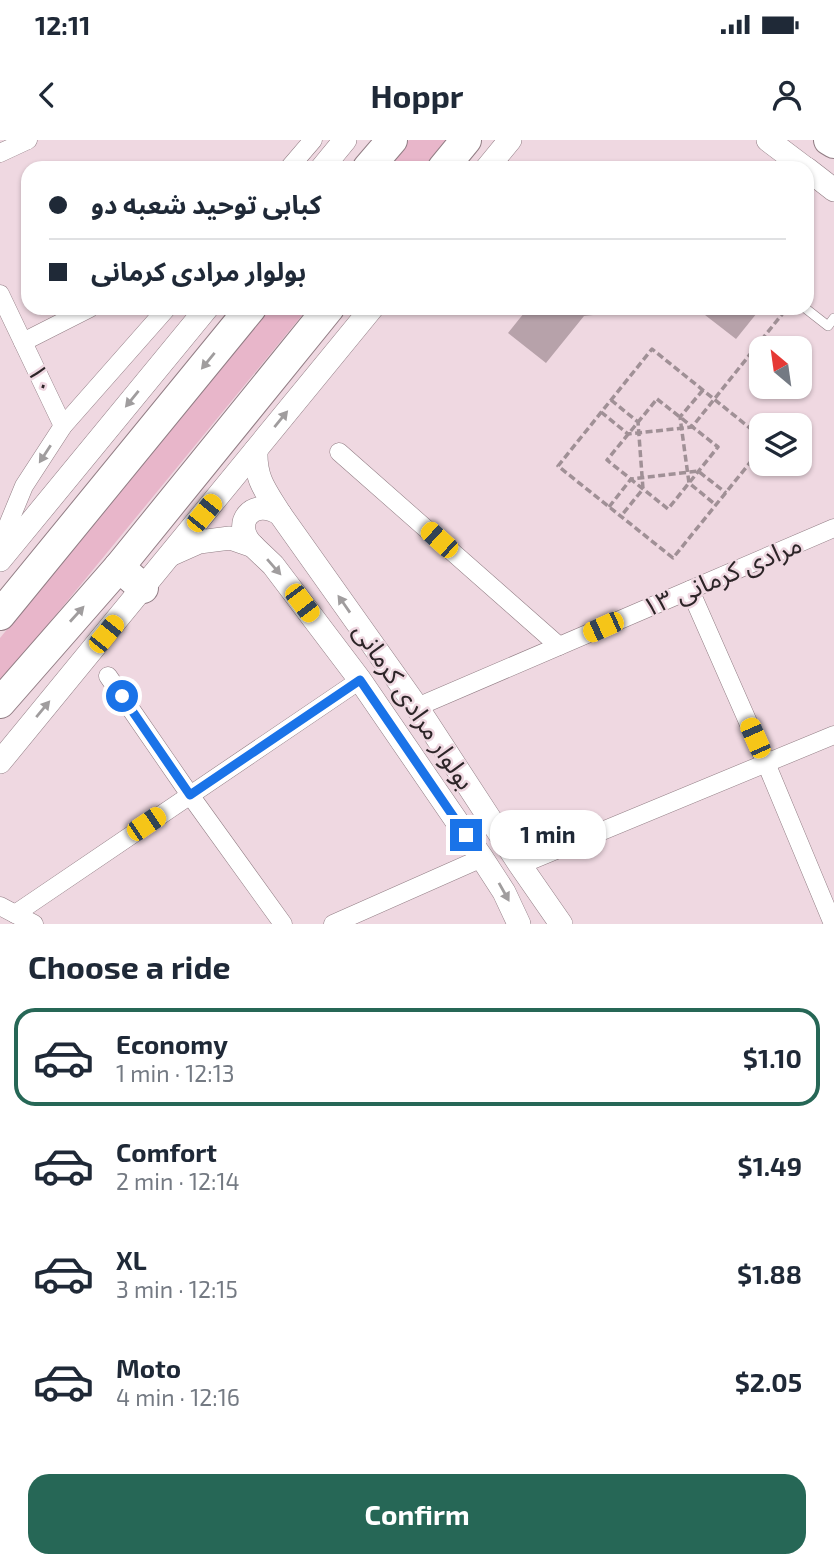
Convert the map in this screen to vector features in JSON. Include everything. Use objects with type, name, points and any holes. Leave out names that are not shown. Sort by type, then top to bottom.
[{"type":"main road","points":[[374,161],[392,140]]},
{"type":"main road","points":[[449,161],[466,140]]},
{"type":"main road","points":[[830,140],[834,144]]},
{"type":"main road","points":[[0,615],[239,315]]},
{"type":"main road","points":[[0,703],[119,567],[323,315]]},
{"type":"main road","points":[[119,567],[143,588]]},
{"type":"street","points":[[0,153],[27,140]]},
{"type":"street","points":[[295,161],[313,140]]},
{"type":"street","points":[[328,161],[345,140]]},
{"type":"street","points":[[493,161],[510,140]]},
{"type":"street","points":[[768,140],[796,161]]},
{"type":"street","points":[[814,175],[834,190]]},
{"type":"street","name":"۱۰","points":[[0,294],[63,426]]},
{"type":"street","points":[[23,342],[76,315]]},
{"type":"street","points":[[0,544],[24,486],[63,426],[161,315]]},
{"type":"street","points":[[0,560],[201,315]]},
{"type":"street","points":[[0,762],[366,315]]},
{"type":"street","name":"بولوار مرادی کرمانی","points":[[256,450],[260,482],[280,514],[417,707],[561,924]]},
{"type":"street","points":[[339,452],[559,646]]},
{"type":"street","points":[[253,546],[246,539],[243,529],[245,519],[251,511],[261,507],[271,508],[280,514]]},
{"type":"street","name":"مرادی کرمانی ۱۳","points":[[417,707],[834,528]]},
{"type":"street","points":[[170,556],[200,542],[230,538],[253,546]]},
{"type":"street","name":"بولوار مرادی کرمانی","points":[[253,546],[273,565],[360,680],[504,892],[519,924]]},
{"type":"street","points":[[690,590],[833,924]]},
{"type":"street","points":[[108,676],[283,924]]},
{"type":"street","points":[[7,910],[190,795],[360,680]]},
{"type":"street","points":[[520,865],[834,734]]},
{"type":"street","points":[[333,924],[481,858]]},
{"type":"street","points":[[7,910],[34,924]]},
{"type":"lane","points":[[814,315],[828,326],[834,318]]},
{"type":"path","points":[[601,412],[628,434],[692,427],[781,315]]},
{"type":"path","points":[[749,426],[652,349],[558,466],[673,558],[749,464]]},
{"type":"path","points":[[680,417],[703,390]]},
{"type":"path","points":[[657,398],[718,447],[668,509],[607,460],[638,422],[657,398]]},
{"type":"path","points":[[611,400],[638,422],[639,433],[643,489],[621,516]]},
{"type":"path","points":[[680,417],[689,483],[716,505]]},
{"type":"path","points":[[609,507],[631,479],[698,471],[726,494]]},
{"type":"shaded area","points":[[409,140],[446,140],[429,161],[392,161]]},
{"type":"shaded area","points":[[265,315],[302,315],[0,683],[0,638]]},
{"type":"building","points":[[522,315],[593,315],[584,316],[546,363],[508,333]]},
{"type":"building","points":[[705,315],[755,315],[736,339]]},
{"type":"route","points":[[122,696],[190,795],[360,680],[466,835]]}]
